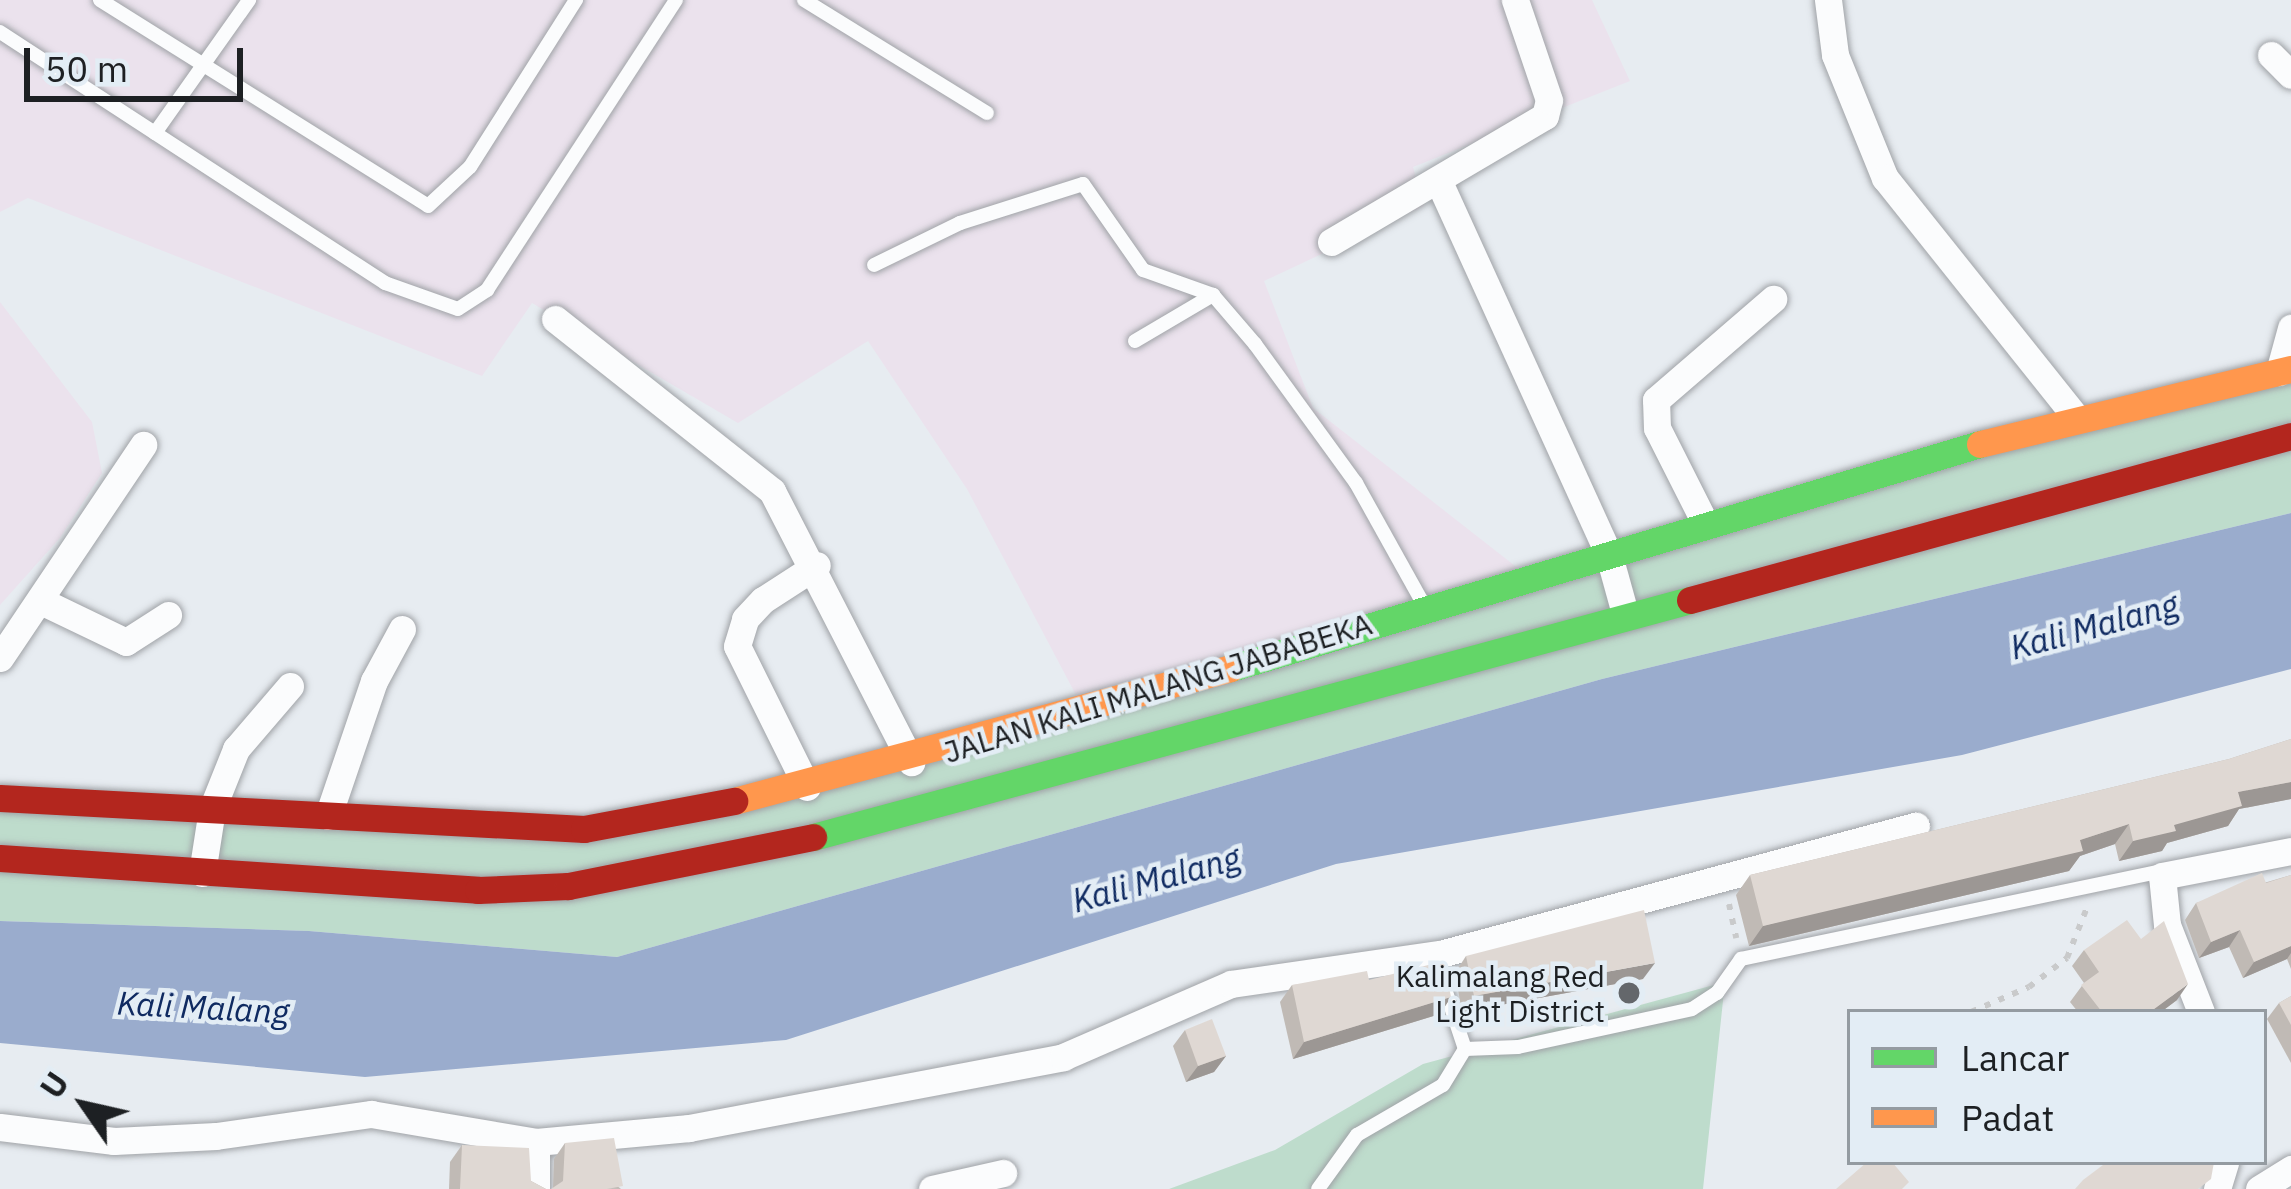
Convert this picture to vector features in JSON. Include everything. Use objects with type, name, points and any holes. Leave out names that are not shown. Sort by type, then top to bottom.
[{"type":"main road","name":"JALAN KALI MALANG JABABEKA","points":[[0,798],[584,829],[807,787],[910,762],[2075,416],[2285,370]]},
{"type":"main road","name":"JALAN KALI MALANG JABABEKA","points":[[0,859],[478,890],[568,886],[838,832],[2291,436]]},
{"type":"street","points":[[1331,242],[1537,124],[1549,109],[1515,0]]},
{"type":"street","points":[[1828,0],[1835,55],[1885,178],[2075,416]]},
{"type":"street","points":[[1438,182],[1608,552],[1626,617]]},
{"type":"street","points":[[1705,523],[1657,428],[1656,400],[1773,299]]},
{"type":"street","points":[[555,319],[772,491],[817,565],[910,762]]},
{"type":"street","points":[[2285,370],[2291,328]]},
{"type":"street","points":[[0,658],[43,602],[143,445]]},
{"type":"street","points":[[807,787],[741,666],[737,637],[763,600],[817,565]]},
{"type":"street","points":[[43,602],[126,642],[168,615]]},
{"type":"street","points":[[328,816],[374,681],[402,629]]},
{"type":"street","points":[[202,873],[212,809],[241,740],[290,686]]},
{"type":"street","points":[[0,1127],[114,1141],[216,1136],[370,1114],[536,1142],[689,1128],[1063,1058],[1231,984],[1440,954],[1725,883],[1916,826]]},
{"type":"street","points":[[2200,1009],[2167,925],[2167,870],[2291,850]]},
{"type":"street","points":[[536,1142],[536,1189]]},
{"type":"street","points":[[2260,1189],[2291,1169]]},
{"type":"street","points":[[932,1189],[1003,1173]]},
{"type":"lane","points":[[100,0],[428,206],[470,166],[576,0]]},
{"type":"lane","points":[[154,133],[249,0]]},
{"type":"lane","points":[[0,32],[386,283],[439,308],[464,309],[488,290],[676,0]]},
{"type":"lane","points":[[804,0],[987,113]]},
{"type":"lane","points":[[874,265],[960,223],[1080,182],[1148,274],[1213,296],[1356,483],[1425,607]]},
{"type":"lane","points":[[1135,340],[1213,296]]},
{"type":"lane","points":[[1465,1049],[1518,1047],[1670,1016],[1717,993],[1741,959],[2167,870]]},
{"type":"lane","points":[[1440,954],[1452,1027],[1465,1049]]},
{"type":"lane","points":[[1318,1189],[1357,1135],[1443,1085],[1465,1049]]},
{"type":"path","points":[[1725,883],[1741,959]]},
{"type":"path","points":[[1977,1009],[2029,987],[2067,958],[2085,925],[2089,884]]},
{"type":"shaded area","points":[[0,0],[1592,0],[1630,81],[1413,167],[1424,206],[1264,281],[1313,408],[1528,576],[1085,712],[967,489],[868,341],[738,423],[532,303],[482,376],[28,198],[0,212]]},
{"type":"shaded area","points":[[0,302],[92,422],[102,473],[60,538],[0,605]]},
{"type":"green space","points":[[2291,369],[2291,513],[1602,679],[617,957],[309,931],[0,921],[0,798],[584,829]]},
{"type":"green space","points":[[1725,982],[1703,1189],[1169,1189],[1275,1150],[1423,1064]]},
{"type":"water","name":"Kali Malang","points":[[2291,513],[2291,669],[1962,755],[1336,864],[786,1040],[365,1077],[0,1043],[0,921],[309,931],[617,957],[1602,679]]},
{"type":"building","points":[[2291,739],[2291,782],[2238,792],[2242,806],[2174,825],[2176,831],[2133,841],[2129,824],[2080,840],[2083,851],[1763,926],[1750,875],[2229,759]]},
{"type":"building","points":[[2262,873],[2266,883],[2291,875],[2291,946],[2254,962],[2240,930],[2211,942],[2196,903]]},
{"type":"building","points":[[1644,910],[1655,963],[1474,996],[1466,956]]},
{"type":"building","points":[[2127,920],[2141,939],[2164,921],[2188,984],[2154,1009],[2100,1009],[2081,985],[2099,972],[2084,950]]},
{"type":"building","points":[[1444,961],[1451,997],[1304,1042],[1292,985],[1367,971],[1369,980]]},
{"type":"building","points":[[2291,996],[2291,1025],[2279,1003]]},
{"type":"building","points":[[1212,1019],[1226,1056],[1198,1066],[1185,1030]]},
{"type":"building","points":[[614,1138],[623,1186],[551,1189],[563,1181],[565,1143]]},
{"type":"building","points":[[462,1145],[529,1148],[531,1181],[546,1189],[460,1189]]},
{"type":"building","points":[[1864,1165],[1895,1165],[1909,1182],[1902,1189],[1836,1189]]},
{"type":"building","points":[[2103,1165],[2213,1165],[2211,1179],[2198,1189],[2075,1189]]},
{"type":"traffic: fast","points":[[1231,668],[1980,444]]},
{"type":"traffic: fast","points":[[813,837],[1690,600]]},
{"type":"traffic: slow","points":[[1980,444],[2291,369]]},
{"type":"traffic: slow","points":[[734,801],[1231,668]]},
{"type":"traffic: jam","points":[[1690,600],[2291,436]]},
{"type":"traffic: jam","points":[[0,798],[584,829],[734,801]]},
{"type":"traffic: jam","points":[[0,858],[478,890],[568,886],[813,837]]},
{"type":"place","name":"Kalimalang Red Light District","points":[[1629,993]]}]
